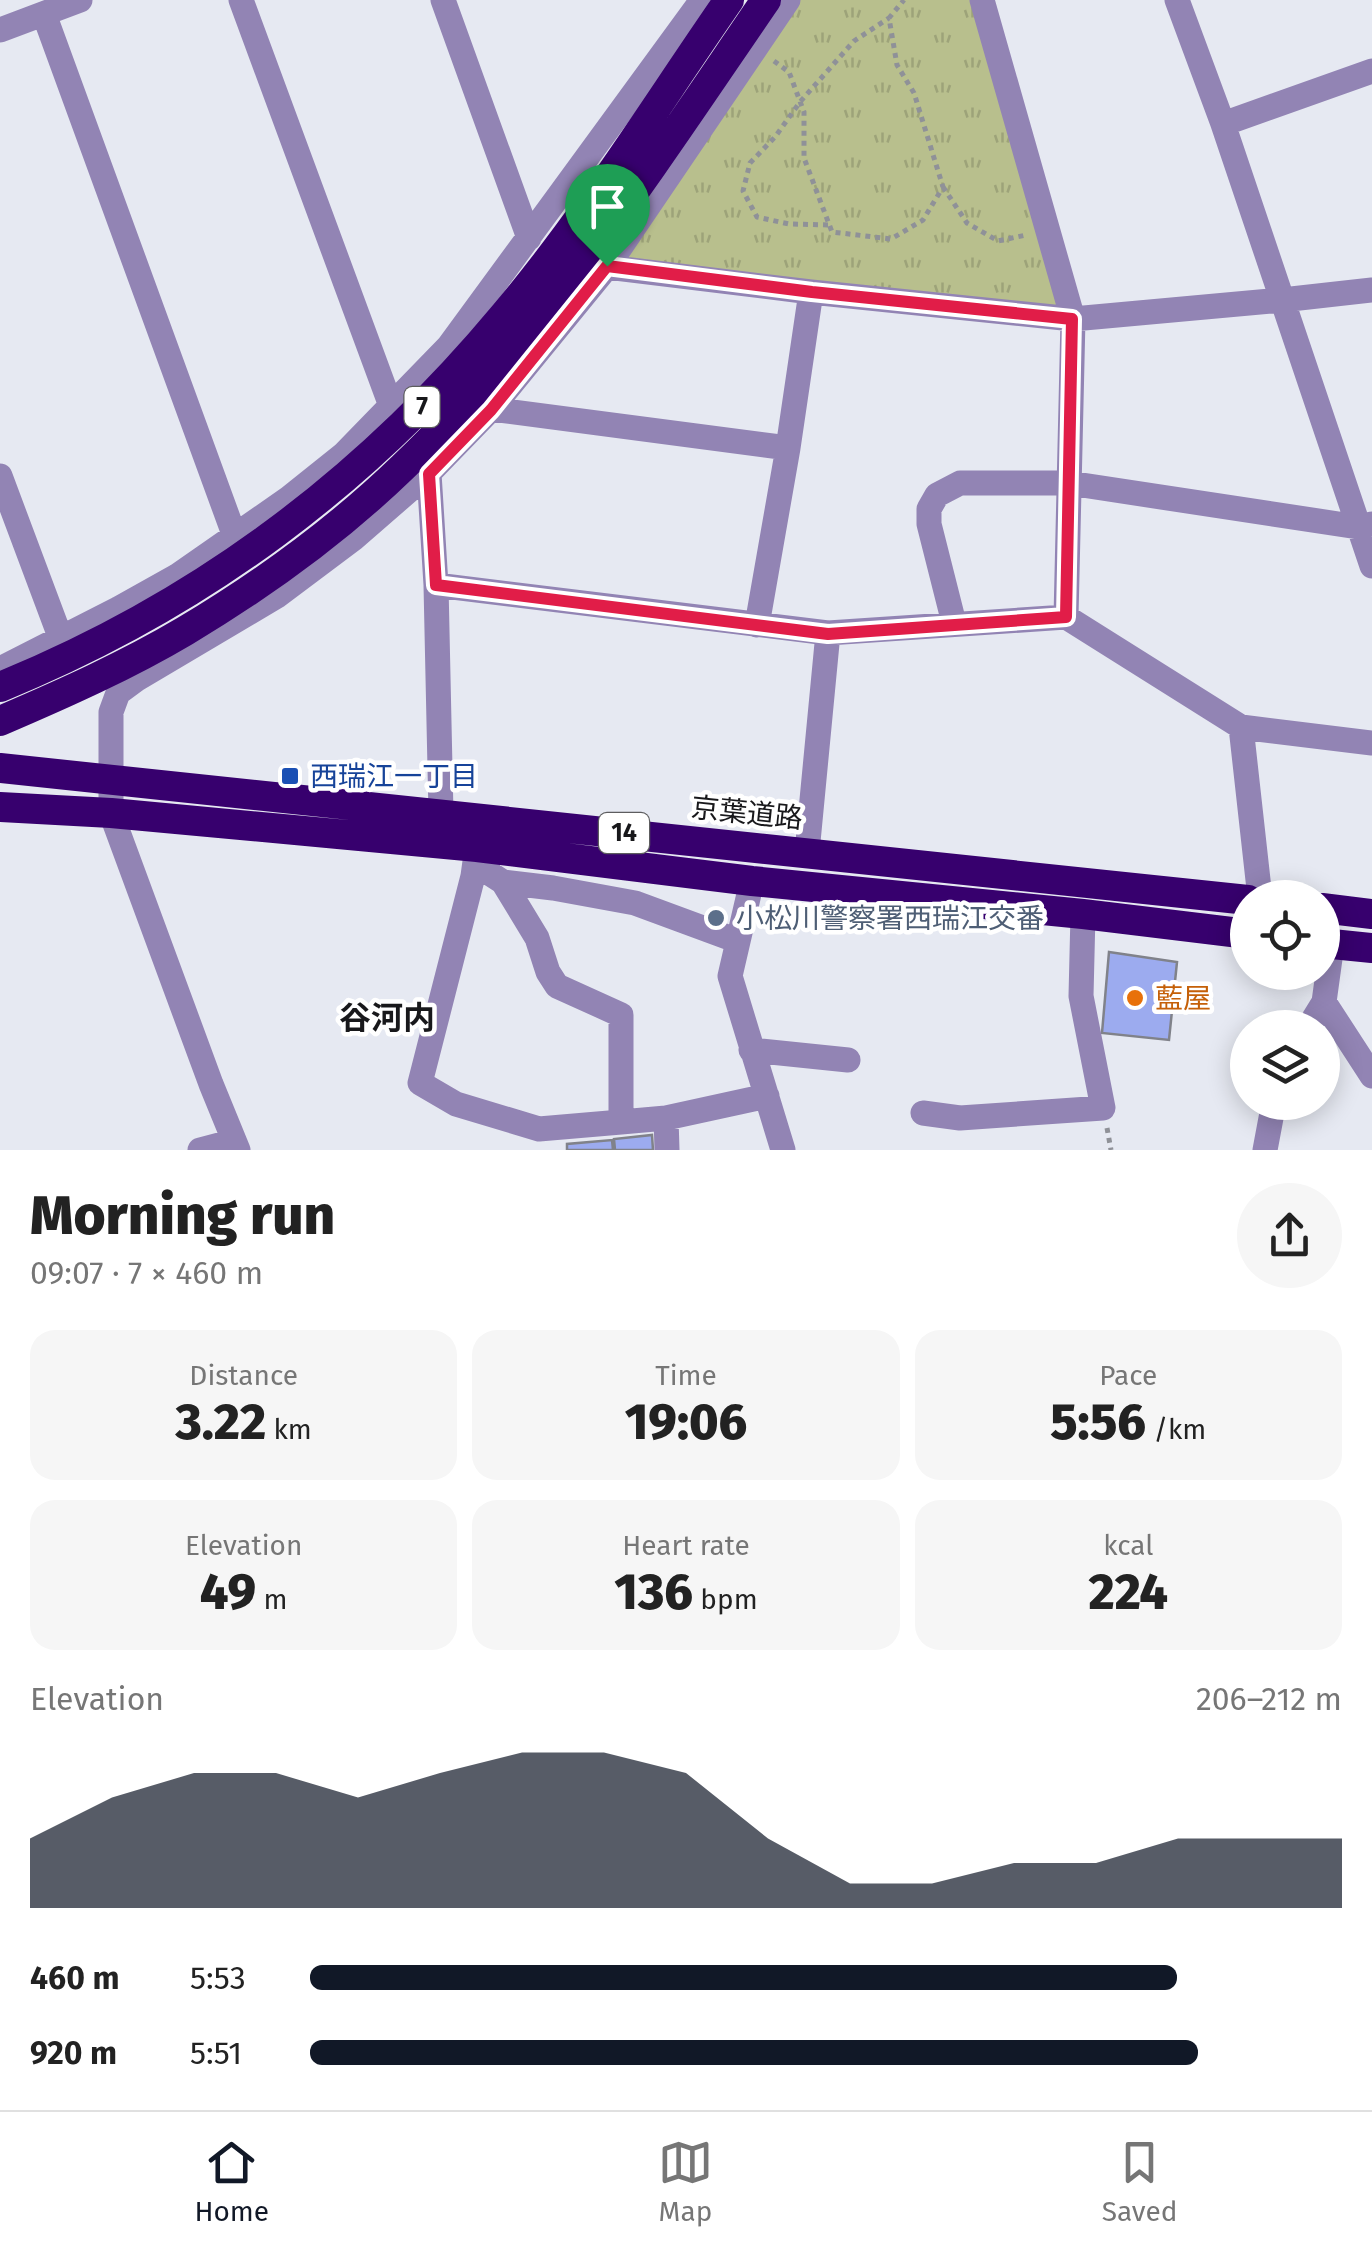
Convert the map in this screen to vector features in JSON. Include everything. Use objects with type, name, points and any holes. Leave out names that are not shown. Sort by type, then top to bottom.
[{"type":"highway","name":"7","points":[[0,687],[96,644],[226,569],[381,448],[446,382],[540,270],[728,0]]},
{"type":"highway","name":"7","points":[[0,720],[114,670],[183,632],[259,584],[334,528],[402,468],[467,402],[586,260],[766,0]]},
{"type":"highway","name":"京葉道路","points":[[0,768],[1230,898]]},
{"type":"highway","name":"14","points":[[0,807],[111,813],[480,848],[1230,932]]},
{"type":"highway","points":[[1340,910],[1372,914]]},
{"type":"highway","points":[[1340,945],[1372,948]]},
{"type":"street","points":[[0,30],[80,0]]},
{"type":"street","points":[[241,0],[391,406]]},
{"type":"street","points":[[444,0],[528,238]]},
{"type":"street","points":[[0,669],[177,576],[289,498],[344,454],[450,346],[702,0]]},
{"type":"street","points":[[200,1150],[236,1145],[111,813],[112,712],[118,693],[277,596],[353,539],[429,474],[491,410],[607,266],[788,0]]},
{"type":"street","points":[[982,0],[1072,319],[1066,617]]},
{"type":"street","points":[[1177,0],[1365,526],[1372,566]]},
{"type":"street","points":[[44,14],[234,537]]},
{"type":"street","points":[[1223,124],[1372,71]]},
{"type":"street","points":[[607,266],[1072,319],[1372,290]]},
{"type":"street","points":[[757,625],[812,292]]},
{"type":"street","points":[[491,410],[788,448]]},
{"type":"street","points":[[429,474],[436,585],[441,814]]},
{"type":"street","points":[[0,476],[61,639]]},
{"type":"street","points":[[954,623],[928,509],[938,496],[960,483],[1069,483],[1365,526]]},
{"type":"street","points":[[436,585],[828,634],[1066,617],[1240,727],[1372,743]]},
{"type":"street","points":[[807,852],[828,634]]},
{"type":"street","points":[[1240,727],[1258,880]]},
{"type":"street","points":[[480,848],[489,873],[503,882],[537,938],[557,986],[621,1015],[621,1122]]},
{"type":"street","points":[[480,848],[420,1083],[456,1104],[539,1129],[666,1118],[767,1096]]},
{"type":"street","points":[[752,881],[730,976],[783,1150]]},
{"type":"street","points":[[503,882],[634,903],[738,941]]},
{"type":"street","points":[[923,1113],[960,1118],[1103,1108],[1081,996],[1083,914]]},
{"type":"street","points":[[1319,1010],[1325,990]]},
{"type":"street","points":[[1324,1002],[1372,1076]]},
{"type":"street","points":[[751,1050],[848,1060]]},
{"type":"street","points":[[666,1118],[667,1150]]},
{"type":"street","points":[[1265,1150],[1271,1120]]},
{"type":"path","points":[[828,225],[789,224],[757,217],[744,192],[750,163],[854,41],[889,18],[904,0]]},
{"type":"path","points":[[889,18],[897,64],[914,92],[943,187],[967,223],[998,241],[1049,231]]},
{"type":"path","points":[[754,49],[789,72],[804,112],[804,158],[832,232],[891,239],[922,220],[943,187]]},
{"type":"green space","points":[[798,0],[977,0],[1065,312],[615,262]]},
{"type":"building","points":[[1109,952],[1177,962],[1169,1040],[1102,1033]]},
{"type":"building","points":[[652,1135],[653,1150],[615,1150],[614,1139]]},
{"type":"building","points":[[612,1140],[613,1150],[567,1150],[567,1144]]},
{"type":"place","name":"西瑞江一丁目","points":[[290,776]]},
{"type":"place","name":"小松川警察署西瑞江交番","points":[[716,918]]},
{"type":"place","name":"藍屋","points":[[1135,998]]},
{"type":"district","name":"谷河内","points":[[387,1018]]},
{"type":"route","points":[[607,266],[1072,319],[1066,617],[828,634],[436,585],[429,474],[491,410],[607,266]]}]
